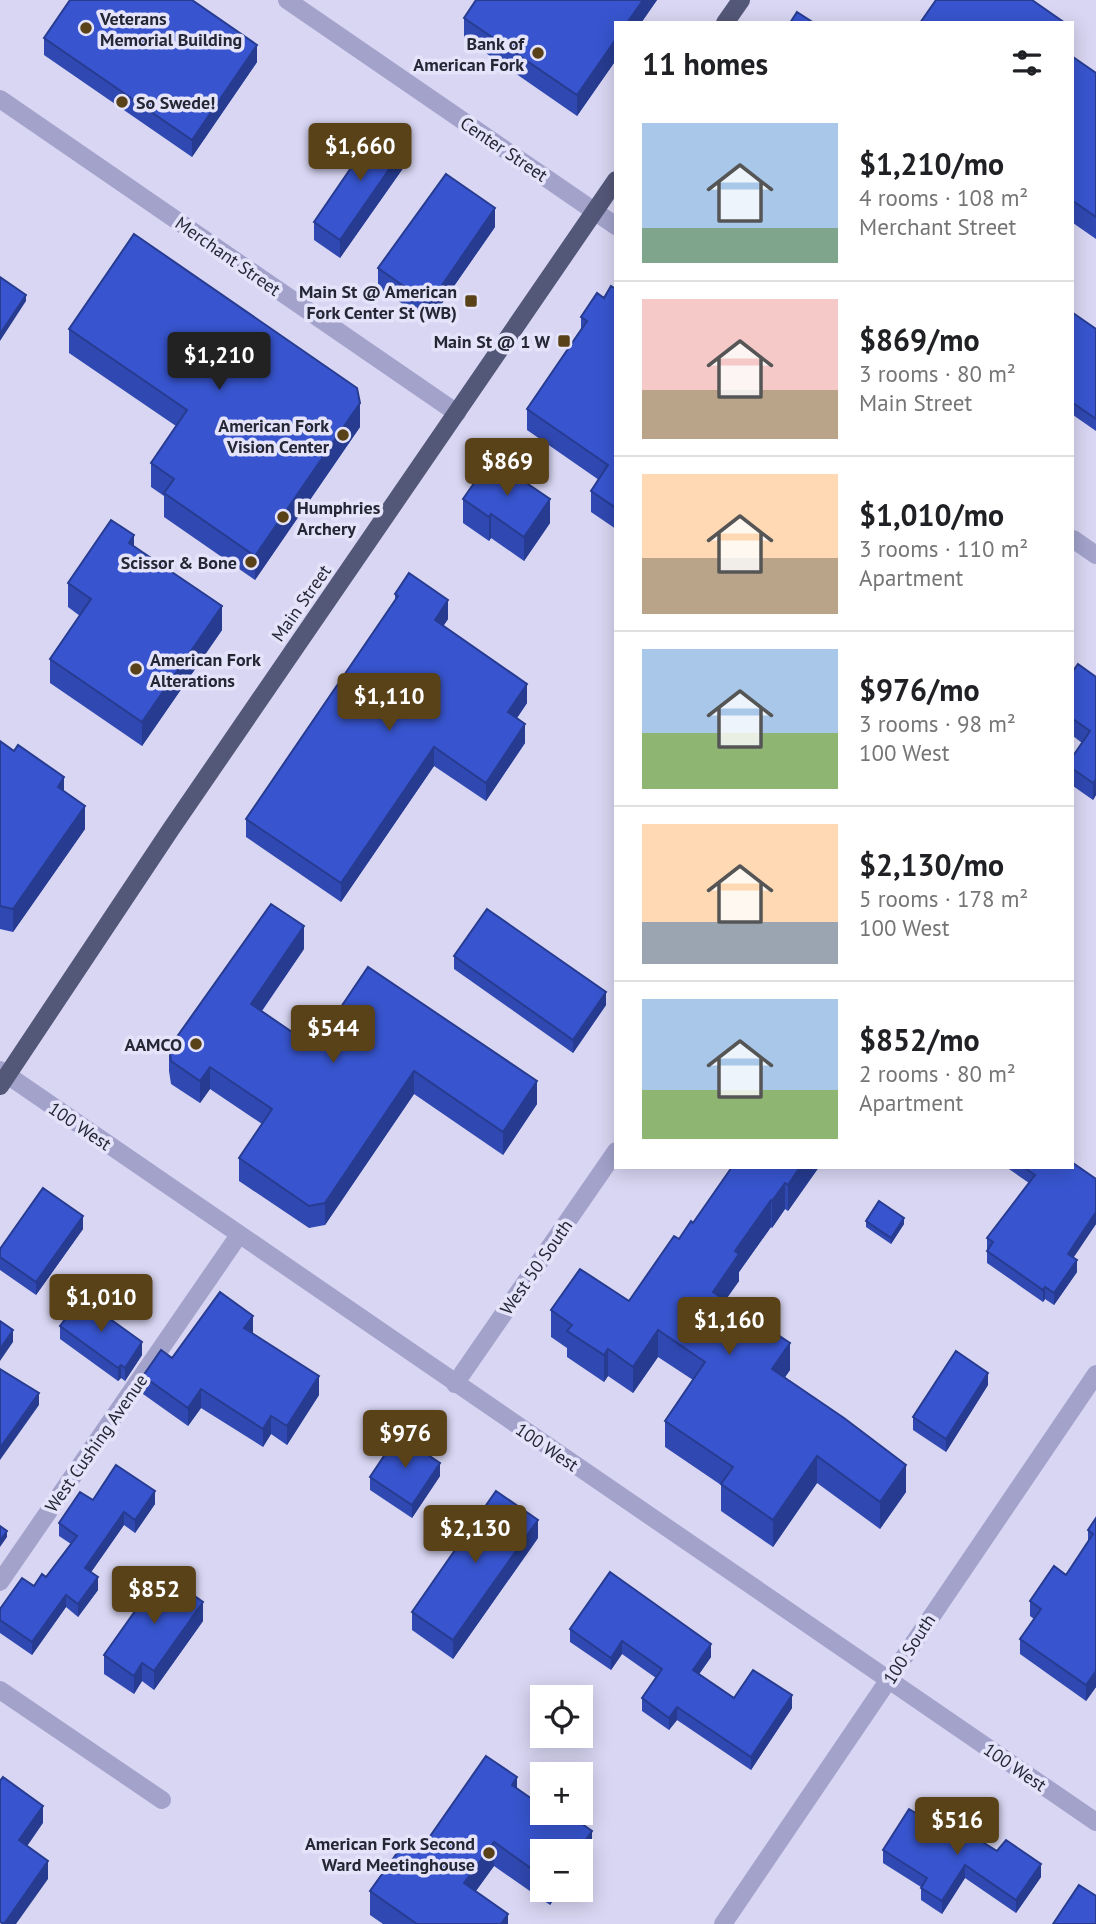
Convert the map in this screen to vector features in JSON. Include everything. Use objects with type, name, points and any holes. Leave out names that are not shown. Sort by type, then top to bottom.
[{"type":"main road","points":[[726,21],[741,0]]},
{"type":"main road","name":"Main Street","points":[[2,1077],[614,183]]},
{"type":"street","name":"Center Street","points":[[287,0],[614,225]]},
{"type":"street","name":"Merchant Street","points":[[0,99],[457,413]]},
{"type":"street","points":[[1074,540],[1096,555]]},
{"type":"street","name":"100 West","points":[[2,1077],[239,1235],[1096,1822]]},
{"type":"street","name":"West 50 South","points":[[455,1384],[614,1154]]},
{"type":"street","name":"West Cushing Avenue","points":[[0,1582],[239,1235]]},
{"type":"street","name":"100 South","points":[[723,1924],[1096,1374]]},
{"type":"street","points":[[0,1690],[162,1800]]},
{"type":"building","points":[[70,0],[192,0],[257,45],[192,140],[44,38]]},
{"type":"building","points":[[476,0],[643,0],[628,21],[614,21],[614,42],[577,95],[464,18]]},
{"type":"building","points":[[936,0],[1032,0],[1062,21],[921,21]]},
{"type":"building","points":[[797,12],[811,21],[791,21]]},
{"type":"building","points":[[1074,58],[1096,73],[1096,217],[1074,202]]},
{"type":"building","points":[[379,127],[406,145],[340,240],[314,222]]},
{"type":"building","points":[[446,174],[495,208],[429,304],[378,268]]},
{"type":"building","points":[[134,234],[357,388],[360,403],[255,556],[164,493],[174,479],[151,463],[187,410],[69,329]]},
{"type":"building","points":[[0,277],[26,295],[0,334]]},
{"type":"building","points":[[611,286],[614,288],[614,507],[591,491],[608,465],[527,409],[587,321],[581,317],[597,293],[604,298]]},
{"type":"building","points":[[1074,314],[1096,329],[1096,419],[1074,404]]},
{"type":"building","points":[[491,459],[550,499],[524,537],[463,499]]},
{"type":"building","points":[[111,520],[134,535],[129,543],[222,606],[142,722],[50,659],[91,599],[68,583]]},
{"type":"building","points":[[409,573],[448,600],[435,620],[527,684],[508,712],[525,724],[486,783],[434,747],[341,883],[246,819],[398,596],[395,594]]},
{"type":"building","points":[[1078,664],[1096,677],[1096,779],[1093,783],[1074,770],[1074,755],[1090,731],[1074,720],[1074,670]]},
{"type":"building","points":[[0,741],[14,751],[18,745],[64,777],[58,787],[85,806],[13,909],[0,906]]},
{"type":"building","points":[[271,904],[304,926],[251,1004],[314,1047],[368,967],[537,1081],[503,1132],[414,1071],[325,1203],[309,1206],[239,1158],[272,1109],[210,1067],[200,1081],[171,1061],[169,1048]]},
{"type":"building","points":[[487,909],[606,992],[573,1040],[454,956]]},
{"type":"building","points":[[1074,1164],[1096,1179],[1096,1212],[1068,1254],[1077,1260],[1054,1293],[1045,1287],[1043,1290],[987,1251],[993,1242],[987,1238],[1035,1175],[1026,1169],[1074,1169]]},
{"type":"building","points":[[731,1169],[799,1169],[788,1185],[785,1183],[771,1200],[735,1251],[739,1254],[713,1292],[790,1343],[772,1369],[906,1465],[880,1502],[817,1456],[773,1520],[721,1484],[733,1467],[665,1421],[705,1362],[658,1330],[633,1367],[608,1349],[604,1355],[567,1331],[572,1325],[551,1310],[580,1269],[629,1301],[674,1236],[679,1239],[691,1221],[693,1223]]},
{"type":"building","points":[[43,1188],[83,1216],[36,1282],[0,1257],[0,1249]]},
{"type":"building","points":[[879,1201],[904,1218],[891,1238],[866,1221]]},
{"type":"building","points":[[220,1292],[253,1316],[244,1328],[319,1376],[287,1426],[271,1416],[263,1429],[201,1389],[188,1408],[143,1376],[161,1350],[172,1358]]},
{"type":"building","points":[[81,1298],[142,1342],[125,1368],[121,1365],[118,1368],[60,1326]]},
{"type":"building","points":[[0,1321],[13,1330],[0,1349]]},
{"type":"building","points":[[956,1351],[988,1373],[946,1439],[913,1417]]},
{"type":"building","points":[[0,1369],[39,1393],[0,1448]]},
{"type":"building","points":[[398,1435],[440,1463],[412,1505],[370,1477]]},
{"type":"building","points":[[116,1465],[155,1491],[135,1520],[124,1512],[85,1568],[98,1577],[78,1604],[66,1595],[32,1642],[0,1620],[0,1609],[22,1578],[34,1586],[42,1574],[46,1577],[77,1536],[59,1523],[80,1492],[93,1500]]},
{"type":"building","points":[[496,1491],[538,1520],[453,1640],[412,1612]]},
{"type":"building","points":[[1096,1518],[1096,1671],[1086,1685],[1020,1639],[1041,1609],[1030,1601],[1054,1566],[1066,1575],[1093,1534],[1088,1530]]},
{"type":"building","points":[[0,1526],[7,1531],[0,1541]]},
{"type":"building","points":[[610,1572],[711,1644],[693,1670],[734,1698],[753,1670],[792,1695],[751,1757],[677,1707],[669,1718],[642,1698],[662,1669],[622,1641],[611,1658],[570,1629]]},
{"type":"building","points":[[162,1573],[203,1602],[154,1671],[142,1663],[134,1676],[104,1655]]},
{"type":"building","name":"American Fork Second Ward Meetinghouse","points":[[486,1756],[517,1777],[512,1785],[530,1798],[530,1825],[583,1825],[592,1831],[586,1839],[530,1839],[530,1868],[494,1842],[464,1883],[508,1914],[501,1924],[417,1924],[370,1891],[405,1842],[419,1852]]},
{"type":"building","points":[[3,1777],[43,1806],[19,1840],[48,1861],[4,1924],[0,1922],[0,1781]]},
{"type":"building","points":[[909,1809],[937,1826],[942,1817],[997,1851],[1006,1840],[1041,1864],[1016,1900],[965,1865],[942,1901],[921,1888],[927,1878],[883,1850]]},
{"type":"building","points":[[1079,1885],[1096,1896],[1096,1924],[1053,1924]]},
{"type":"place","name":"Veterans Memorial Building","points":[[86,28]]},
{"type":"place","name":"Bank of American Fork","points":[[538,53]]},
{"type":"place","name":"So Swede!","points":[[122,102]]},
{"type":"place","name":"Main St @ American Fork Center St (WB)","points":[[471,301]]},
{"type":"place","name":"Main St @ 1 W","points":[[564,341]]},
{"type":"place","name":"American Fork Vision Center","points":[[343,435]]},
{"type":"place","name":"Humphries Archery","points":[[283,517]]},
{"type":"place","name":"Scissor & Bone","points":[[251,562]]},
{"type":"place","name":"American Fork Alterations","points":[[136,669]]},
{"type":"place","name":"AAMCO","points":[[196,1044]]},
{"type":"place","name":"American Fork Second Ward Meetinghouse","points":[[489,1853]]}]
